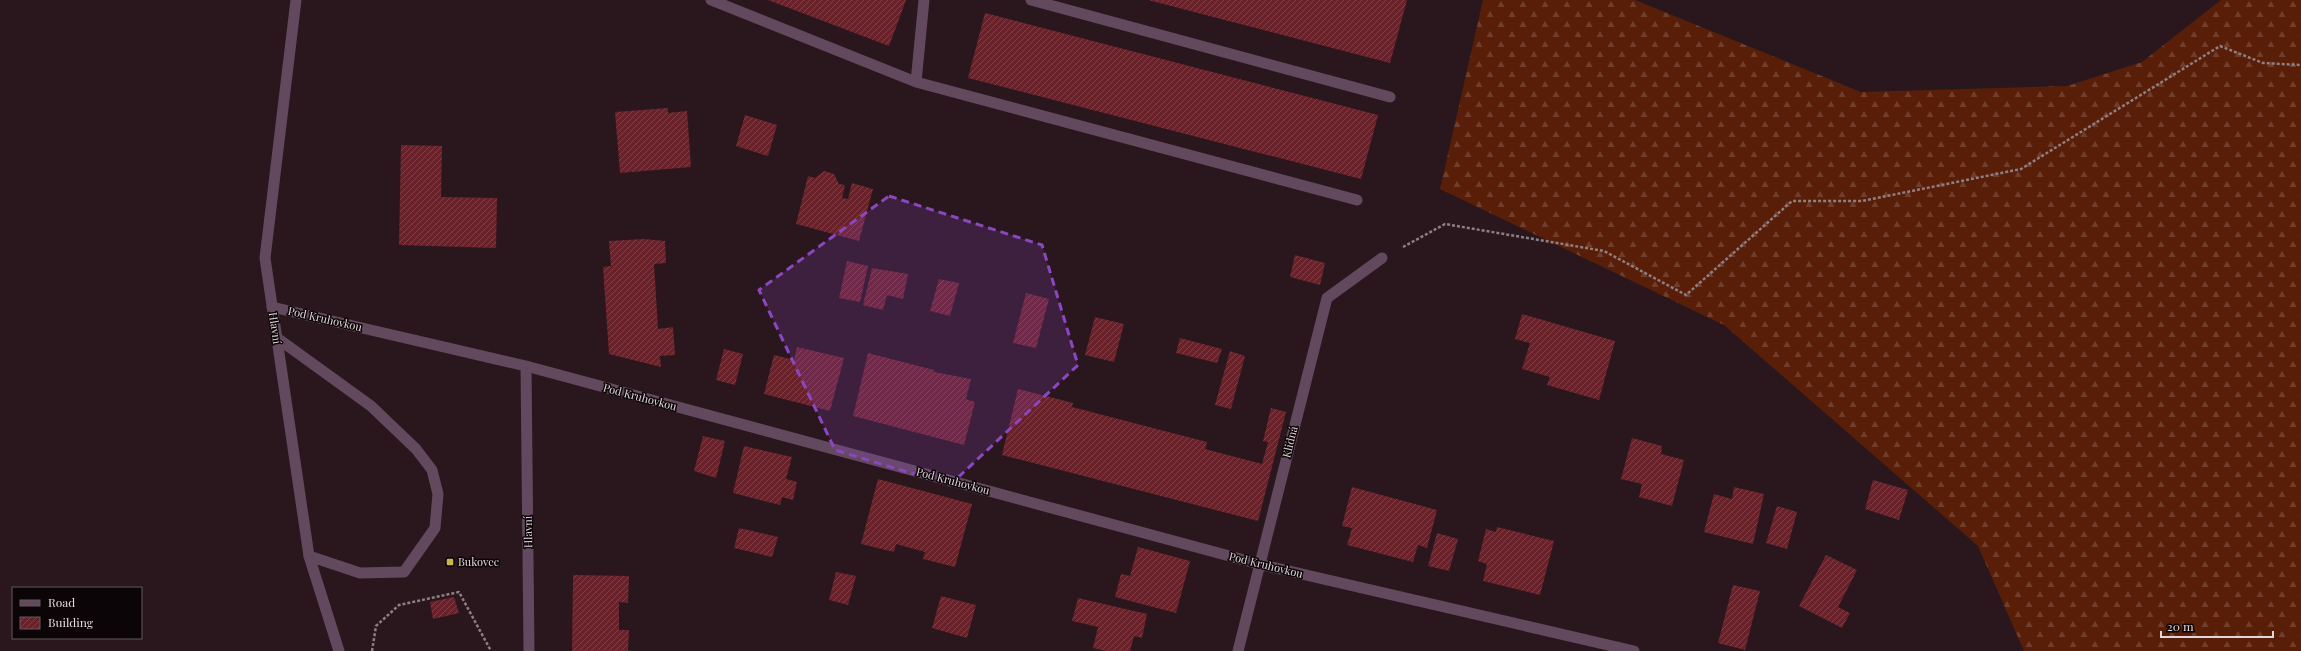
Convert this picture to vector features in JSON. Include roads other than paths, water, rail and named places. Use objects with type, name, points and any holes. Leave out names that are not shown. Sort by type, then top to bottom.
[{"type":"street","name":"Hlavní","points":[[296,0],[265,258],[309,556],[339,651]]},
{"type":"street","points":[[711,0],[916,82],[1358,200]]},
{"type":"street","points":[[916,82],[924,0]]},
{"type":"street","points":[[1031,0],[1390,97]]},
{"type":"street","name":"Klidná","points":[[1238,651],[1327,298],[1382,258]]},
{"type":"street","name":"Pod Kruhovkou","points":[[272,307],[526,366],[1259,564],[1634,651]]},
{"type":"street","points":[[277,338],[371,406],[416,449],[432,470],[438,494],[435,528],[404,572],[360,573],[309,556]]},
{"type":"street","name":"Hlavní","points":[[526,366],[529,651]]},
{"type":"place","name":"Bukovec","points":[[450,562]]}]
